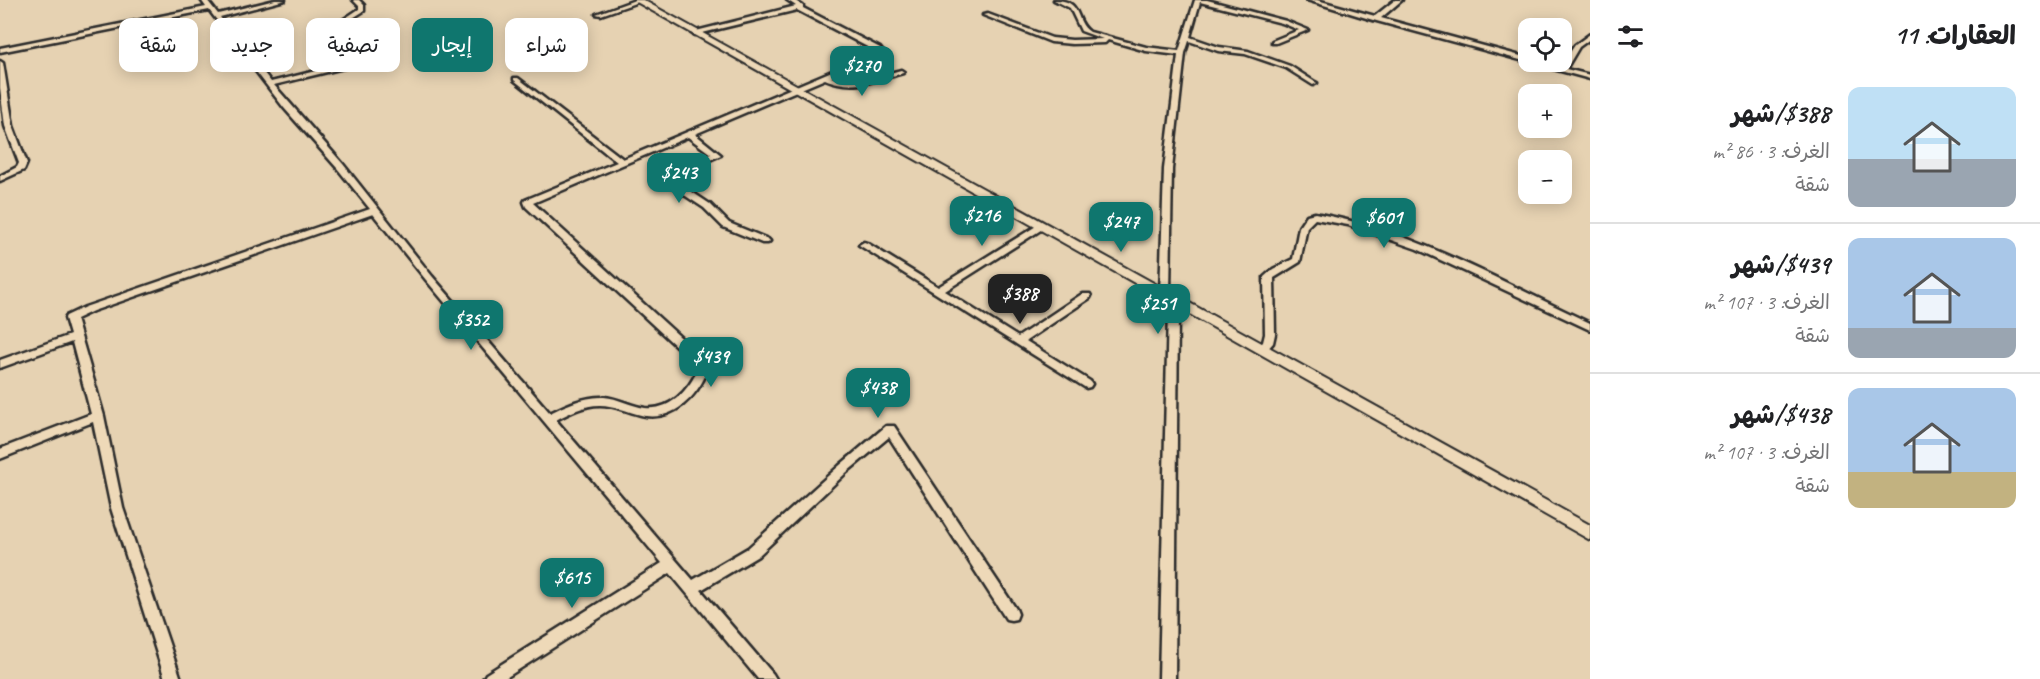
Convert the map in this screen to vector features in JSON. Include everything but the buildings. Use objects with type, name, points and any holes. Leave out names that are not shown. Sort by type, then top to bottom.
[{"type":"street","points":[[0,50],[210,8],[282,0]]},
{"type":"street","points":[[270,84],[356,63],[380,61],[378,54],[357,35],[356,29],[344,21],[362,10],[362,6],[356,0]]},
{"type":"street","points":[[599,14],[638,0],[1590,533]]},
{"type":"street","points":[[790,0],[801,4],[798,8]]},
{"type":"street","points":[[1057,0],[1072,8],[1084,31],[1146,49],[1182,53]]},
{"type":"street","points":[[1167,679],[1173,311],[1165,294],[1168,169],[1182,53],[1199,0],[1284,22],[1305,30],[1274,42]]},
{"type":"street","points":[[1310,0],[1328,3],[1375,19],[1518,57]]},
{"type":"street","points":[[1375,19],[1399,0]]},
{"type":"street","points":[[210,8],[429,278],[768,679]]},
{"type":"street","points":[[548,419],[583,403],[602,401],[656,413],[686,396],[700,378],[703,369],[683,345],[528,204],[538,197],[881,52],[798,8],[694,33]]},
{"type":"street","points":[[986,15],[1051,40],[1115,41]]},
{"type":"street","points":[[1572,54],[1577,46],[1590,36]]},
{"type":"street","points":[[1187,38],[1218,49],[1246,52],[1288,67],[1313,83]]},
{"type":"street","points":[[0,63],[9,126],[23,163],[21,168],[0,179]]},
{"type":"street","points":[[825,77],[838,83],[863,84],[876,77],[901,72]]},
{"type":"street","points":[[1572,72],[1590,77]]},
{"type":"street","points":[[516,79],[622,162]]},
{"type":"street","points":[[689,134],[717,155],[673,174],[669,181],[707,206],[726,225],[765,241]]},
{"type":"street","points":[[173,679],[117,507],[98,416],[70,318],[375,210]]},
{"type":"street","points":[[1261,349],[1268,343],[1270,334],[1269,278],[1276,271],[1297,260],[1303,227],[1311,217],[1315,216],[1359,226],[1417,246],[1590,327]]},
{"type":"street","points":[[938,291],[1041,226]]},
{"type":"street","points":[[864,245],[1086,384]]},
{"type":"street","points":[[1020,342],[1086,296]]},
{"type":"street","points":[[0,364],[76,337]]},
{"type":"street","points":[[0,454],[98,416]]},
{"type":"street","points":[[691,589],[753,552],[890,429],[1011,614]]},
{"type":"street","points":[[491,679],[670,565]]}]
